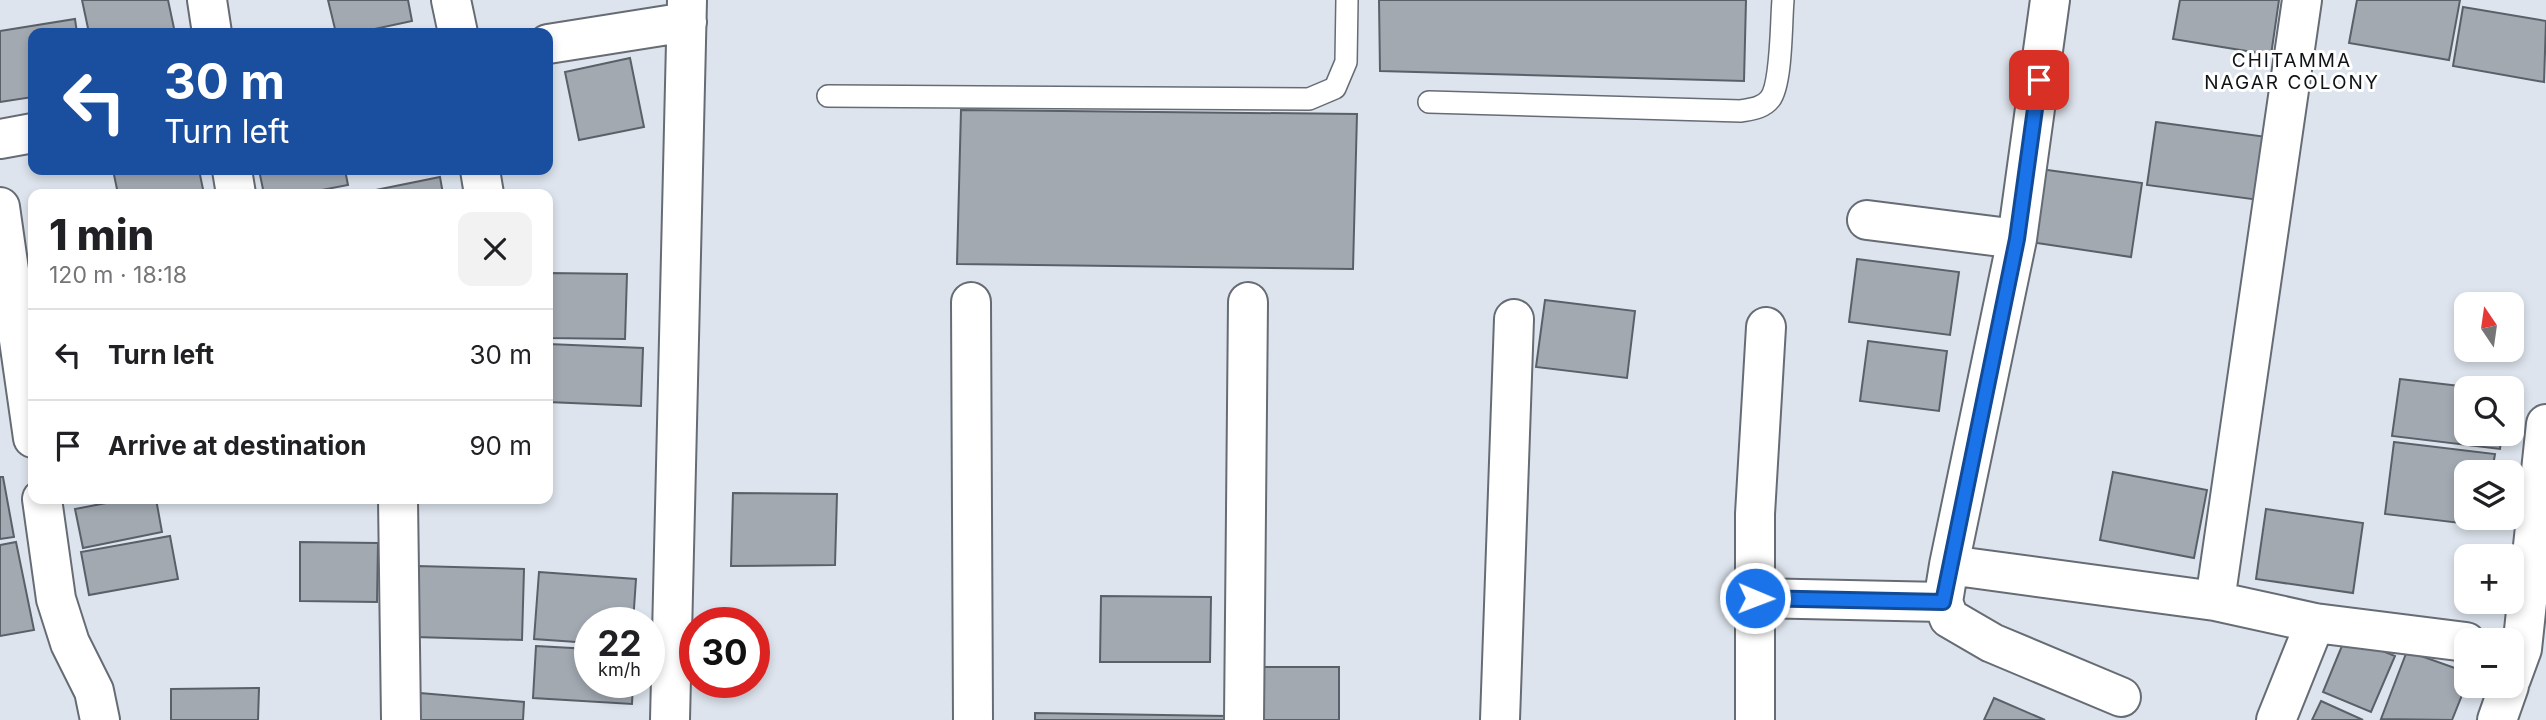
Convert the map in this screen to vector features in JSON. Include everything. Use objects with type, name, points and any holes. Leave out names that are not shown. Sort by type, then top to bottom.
[{"type":"street","points":[[207,0],[211,28]]},
{"type":"street","points":[[451,0],[457,28]]},
{"type":"street","points":[[2050,0],[2017,239],[1946,584],[1949,618],[1992,643],[2121,697]]},
{"type":"street","points":[[2216,601],[2302,0]]},
{"type":"street","points":[[553,43],[687,11],[670,720]]},
{"type":"street","points":[[0,139],[28,134]]},
{"type":"street","points":[[0,207],[28,403]]},
{"type":"street","points":[[1867,220],[2017,239]]},
{"type":"street","points":[[971,302],[973,720]]},
{"type":"street","points":[[1244,720],[1248,302]]},
{"type":"street","points":[[1500,720],[1514,319]]},
{"type":"street","points":[[1755,720],[1755,514],[1766,327]]},
{"type":"street","points":[[2524,647],[2545,433]]},
{"type":"street","points":[[43,504],[57,599],[70,643],[94,691],[100,720]]},
{"type":"street","points":[[398,504],[401,720]]},
{"type":"street","points":[[1755,598],[1946,584],[2216,601],[2315,623],[2454,640]]},
{"type":"street","points":[[2276,720],[2315,623]]},
{"type":"street","points":[[2497,720],[2505,698]]},
{"type":"lane","points":[[828,96],[1309,99],[1335,88],[1346,62],[1347,0]]},
{"type":"lane","points":[[1429,102],[1741,111],[1758,108],[1771,98],[1778,83],[1783,0]]},
{"type":"building","points":[[82,0],[168,0],[174,28],[88,28]]},
{"type":"building","points":[[328,0],[408,0],[412,21],[379,28],[335,28]]},
{"type":"building","points":[[1379,0],[1746,0],[1744,81],[1380,71]]},
{"type":"building","points":[[2180,0],[2279,0],[2271,55],[2173,39]]},
{"type":"building","points":[[2357,0],[2460,0],[2449,60],[2349,43]]},
{"type":"building","points":[[2463,7],[2546,21],[2544,82],[2453,66]]},
{"type":"building","points":[[75,19],[76,28],[28,28],[28,98],[0,102],[0,31]]},
{"type":"building","points":[[630,58],[644,127],[579,140],[565,72]]},
{"type":"building","points":[[961,110],[1357,114],[1353,269],[957,264]]},
{"type":"building","points":[[2156,122],[2267,137],[2259,200],[2147,185]]},
{"type":"building","points":[[2033,168],[2142,183],[2131,257],[2023,241]]},
{"type":"building","points":[[114,175],[200,175],[203,189],[117,189]]},
{"type":"building","points":[[260,175],[346,175],[348,185],[327,189],[263,189]]},
{"type":"building","points":[[440,177],[442,189],[381,189]]},
{"type":"building","points":[[1857,259],[1959,272],[1950,335],[1849,322]]},
{"type":"building","points":[[553,273],[627,274],[625,339],[553,338]]},
{"type":"building","points":[[1545,300],[1635,311],[1627,378],[1536,367]]},
{"type":"building","points":[[1868,341],[1947,351],[1939,411],[1860,401]]},
{"type":"building","points":[[553,344],[643,348],[641,406],[553,402]]},
{"type":"building","points":[[2400,379],[2454,385],[2454,443],[2392,436]]},
{"type":"building","points":[[2394,442],[2495,454],[2494,460],[2454,460],[2454,522],[2385,514]]},
{"type":"building","points":[[2475,446],[2500,446],[2500,449]]},
{"type":"building","points":[[2113,472],[2207,490],[2194,558],[2100,540]]},
{"type":"building","points":[[0,477],[3,477],[14,537],[0,539]]},
{"type":"building","points":[[733,493],[837,494],[835,565],[731,566]]},
{"type":"building","points":[[101,504],[157,504],[162,532],[83,548],[75,509]]},
{"type":"building","points":[[2266,509],[2363,523],[2353,593],[2256,579]]},
{"type":"building","points":[[170,536],[178,579],[89,595],[81,552]]},
{"type":"building","points":[[16,542],[34,630],[0,636],[0,545]]},
{"type":"building","points":[[300,542],[378,543],[377,602],[300,601]]},
{"type":"building","points":[[417,566],[524,569],[522,640],[415,637]]},
{"type":"building","points":[[539,572],[636,579],[634,607],[574,607],[574,642],[534,639]]},
{"type":"building","points":[[1101,596],[1211,597],[1210,662],[1100,662]]},
{"type":"building","points":[[2346,636],[2395,656],[2371,712],[2323,692]]},
{"type":"building","points":[[536,646],[574,648],[574,698],[632,698],[632,704],[533,698]]},
{"type":"building","points":[[2407,651],[2454,668],[2454,698],[2461,698],[2452,720],[2381,719]]},
{"type":"building","points":[[1264,667],[1339,667],[1339,720],[1264,720]]},
{"type":"building","points":[[259,688],[258,720],[171,720],[171,689]]},
{"type":"building","points":[[420,693],[524,702],[523,720],[418,720]]},
{"type":"building","points":[[1994,698],[2045,720],[1984,720]]},
{"type":"building","points":[[2321,701],[2363,720],[2312,720]]},
{"type":"building","points":[[1035,713],[1226,716],[1226,720],[1035,720]]},
{"type":"district","name":"CHITAMMA NAGAR COLONY","points":[[2292,71]]},
{"type":"route","points":[[1755,598],[1943,602],[2017,239],[2039,80]]}]
